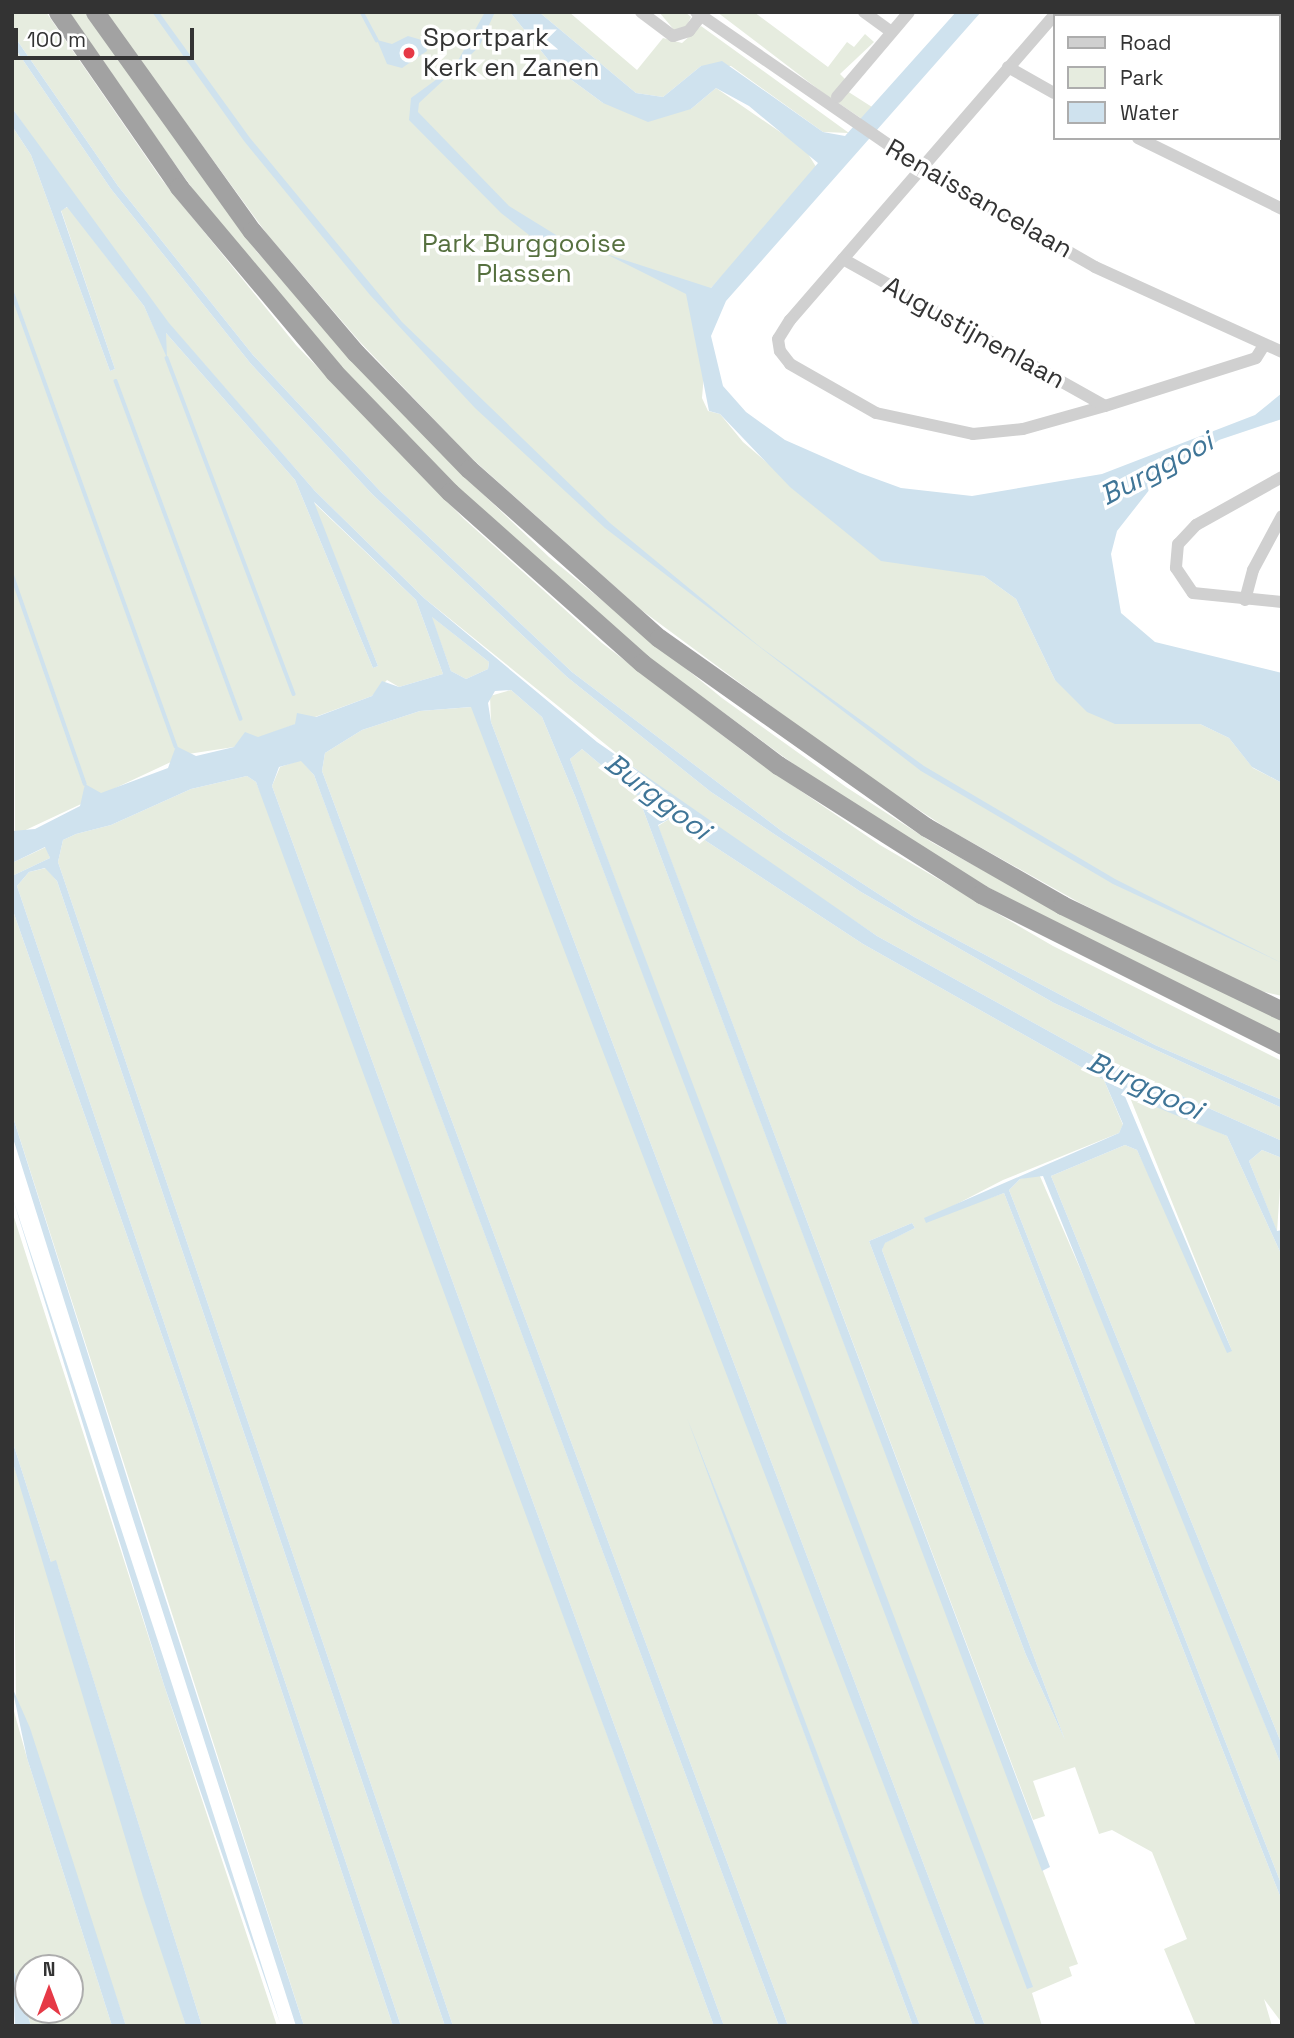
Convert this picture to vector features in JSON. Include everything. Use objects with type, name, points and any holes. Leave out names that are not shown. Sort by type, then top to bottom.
[{"type":"highway","points":[[58,12],[179,187],[334,372],[450,492],[642,663],[778,765],[981,894],[1282,1045]]},
{"type":"highway","points":[[95,12],[252,231],[356,353],[468,469],[659,638],[926,827],[1062,905],[1282,1011]]},
{"type":"street","points":[[640,12],[673,36],[682,36],[700,14]]},
{"type":"street","points":[[864,12],[892,32]]},
{"type":"street","points":[[837,97],[909,12]]},
{"type":"street","name":"Renaissancelaan","points":[[700,14],[848,121],[924,169],[1095,267],[1282,352]]},
{"type":"street","name":"Augustijnenlaan","points":[[1052,18],[924,169],[790,320],[778,339],[780,351],[790,364],[876,413],[973,434],[1023,429],[1105,406],[1256,358],[1264,345]]},
{"type":"street","points":[[1008,67],[1052,92]]},
{"type":"street","points":[[1142,140],[1282,209]]},
{"type":"street","name":"Augustijnenlaan","points":[[843,260],[1105,406]]},
{"type":"street","points":[[1282,477],[1232,501],[1178,544],[1176,568],[1184,588],[1245,600],[1282,602]]},
{"type":"street","points":[[1245,600],[1282,516]]},
{"type":"green space","points":[[12,12],[46,12],[162,180],[296,345],[464,519],[602,643],[748,755],[880,845],[1053,946],[1282,1061],[1282,1100],[1155,1045],[914,917],[783,832],[572,672],[381,492],[253,355],[118,186],[12,33]]},
{"type":"green space","points":[[67,12],[86,12],[257,252],[465,477],[549,557],[722,698],[846,787],[933,843],[1071,918],[1282,1019],[1282,1037],[1135,969],[952,867],[814,779],[653,661],[519,548],[358,388],[212,216]]},
{"type":"green space","name":"Park Burggooise Plassen","points":[[105,12],[510,12],[554,67],[603,103],[691,109],[716,88],[805,149],[818,170],[711,288],[702,398],[708,411],[720,414],[743,442],[838,523],[935,565],[984,576],[1016,599],[1055,680],[1169,721],[1200,724],[1229,738],[1253,768],[1282,783],[1282,996],[1252,989],[1080,903],[948,829],[855,768],[640,609],[468,455],[360,342],[267,234]]},
{"type":"green space","points":[[539,12],[569,12],[637,70],[663,38],[682,43],[701,26],[849,133],[823,132],[731,66],[701,66],[663,97],[636,93]]},
{"type":"green space","points":[[659,12],[685,12],[691,17],[684,31],[675,31]]},
{"type":"green space","points":[[717,12],[754,12],[828,67],[847,42],[854,47],[865,34],[874,42],[840,74],[846,80],[831,99]]},
{"type":"green space","points":[[12,44],[111,189],[251,364],[372,494],[567,677],[711,792],[861,892],[1054,1003],[1282,1108],[1282,1141],[1099,1059],[877,936],[672,798],[424,598],[315,491],[169,324],[76,200],[12,108]]},
{"type":"green space","points":[[847,91],[872,107],[862,119],[837,102]]},
{"type":"green space","points":[[12,126],[31,155],[110,371],[115,369],[61,210],[68,207],[144,306],[166,354],[166,333],[295,480],[373,668],[378,666],[313,502],[416,600],[443,674],[399,687],[387,680],[372,696],[234,747],[188,754],[15,835]]},
{"type":"green space","points":[[431,616],[489,662],[488,669],[466,679],[451,671]]},
{"type":"green space","points":[[511,690],[542,717],[575,796],[1031,1989],[570,759],[582,749],[638,796],[1078,1964],[1069,1967],[1072,1976],[1032,1993],[1042,2026],[985,2026],[491,722],[490,696]]},
{"type":"green space","points":[[472,707],[976,2026],[920,2026],[698,1445],[913,2026],[788,2026],[322,771],[325,753],[362,730],[420,711]]},
{"type":"green space","points":[[301,760],[314,775],[779,2026],[724,2026],[272,786],[280,767]]},
{"type":"green space","points":[[247,776],[256,782],[270,815],[714,2026],[453,2026],[58,862],[63,840],[76,834],[111,825],[191,789]]},
{"type":"green space","points":[[671,818],[863,944],[1104,1080],[1123,1125],[1119,1133],[1003,1180],[926,1220],[1004,1193],[1282,1901],[1282,2023],[1264,1999],[1272,2026],[1196,2026],[1164,1949],[1187,1939],[1152,1852],[1112,1830],[1099,1834],[1075,1767],[1033,1781],[1045,1816],[1033,1820],[658,826]],"holes":[[[912,1223],[915,1228],[884,1243],[882,1250],[1065,1740],[1026,1655],[869,1241]]]},
{"type":"green space","points":[[46,847],[50,858],[12,876],[12,863]]},
{"type":"green space","points":[[46,868],[57,881],[445,2026],[401,2026],[17,886],[29,872]]},
{"type":"green space","points":[[12,908],[191,1418],[393,2026],[304,2026],[12,1114]]},
{"type":"green space","points":[[1127,1090],[1227,1136],[1282,1256],[1282,1745],[1051,1176],[1125,1145],[1137,1150],[1232,1351]]},
{"type":"green space","points":[[1262,1150],[1282,1158],[1277,1232],[1249,1161]]},
{"type":"green space","points":[[1039,1174],[1130,1383],[1282,1767],[1282,1886],[1009,1190],[1020,1179]]},
{"type":"green space","points":[[12,1211],[277,2026],[202,2026],[58,1567],[51,1562],[12,1440]]},
{"type":"green space","points":[[12,1460],[51,1578],[186,2026],[126,2026],[16,1701]]},
{"type":"green space","points":[[12,1704],[112,2026],[31,2026],[84,2024],[84,1954],[14,1954],[14,1971]]},
{"type":"water","points":[[152,12],[159,12],[250,138],[402,322],[610,523],[759,646],[924,766],[1115,879],[1282,963],[1113,884],[921,771],[605,528],[475,408],[370,295],[244,141]]},
{"type":"water","points":[[485,12],[495,12],[479,47],[419,103],[418,112],[509,206],[569,243],[573,251],[565,255],[552,253],[501,213],[409,120],[411,98],[455,66]]},
{"type":"water","name":"Burggooi","points":[[510,12],[539,12],[636,93],[663,97],[701,66],[722,61],[823,132],[845,136],[956,12],[981,12],[726,301],[711,336],[723,386],[746,412],[785,440],[901,488],[972,496],[1102,474],[1255,415],[1282,393],[1282,419],[1219,440],[1150,489],[1117,531],[1111,554],[1121,613],[1155,642],[1282,673],[1282,783],[1252,767],[1229,738],[1200,724],[1115,724],[1087,712],[1055,680],[1016,599],[984,576],[881,561],[790,487],[720,414],[709,411],[686,294],[606,254],[711,288],[818,163],[749,106],[716,88],[691,109],[648,122],[603,103],[554,67]]},
{"type":"water","points":[[12,33],[118,186],[253,355],[381,492],[572,672],[783,832],[914,917],[1155,1045],[1282,1100],[1282,1108],[1054,1003],[861,892],[711,792],[567,677],[372,494],[251,364],[111,189],[12,44]]},
{"type":"water","points":[[408,36],[425,41],[427,51],[402,68],[387,64],[377,40],[392,44]]},
{"type":"water","name":"Burggooi","points":[[12,108],[169,323],[315,491],[424,598],[597,742],[877,936],[1099,1059],[1282,1141],[1282,1158],[1262,1150],[1249,1161],[1277,1231],[1282,1230],[1282,1256],[1227,1136],[1124,1094],[1232,1351],[1227,1353],[1137,1150],[1125,1145],[1051,1176],[1282,1745],[1282,1767],[1043,1176],[1020,1179],[1009,1190],[1282,1886],[1282,1901],[1004,1193],[926,1223],[924,1218],[1119,1133],[1123,1124],[1104,1080],[863,944],[671,818],[658,825],[1050,1867],[1042,1871],[638,796],[582,749],[570,759],[1005,1910],[1033,1987],[1027,1989],[575,796],[542,717],[511,690],[495,691],[488,703],[491,722],[985,2026],[976,2026],[471,707],[420,711],[362,730],[325,753],[322,771],[788,2026],[779,2026],[314,775],[301,761],[279,767],[272,786],[724,2026],[714,2026],[256,782],[247,776],[191,789],[111,825],[76,834],[63,840],[58,862],[453,2026],[445,2026],[57,881],[45,868],[29,872],[17,886],[401,2026],[393,2026],[191,1418],[12,908],[12,876],[50,858],[45,847],[12,863],[12,831],[35,829],[80,806],[85,784],[101,793],[168,768],[176,746],[196,756],[234,747],[245,732],[258,737],[295,724],[297,713],[316,717],[372,696],[382,681],[399,687],[443,674],[416,600],[314,502],[378,666],[373,668],[295,480],[166,333],[167,358],[144,306],[67,207],[61,211],[115,369],[110,371],[31,155],[12,126]],"holes":[[[432,617],[489,662],[488,669],[466,679],[451,671]]]},
{"type":"water","points":[[12,1114],[304,2026],[296,2026],[132,1516],[12,1135]]},
{"type":"water","points":[[12,1196],[171,1681],[281,2026],[164,1685]]},
{"type":"water","points":[[912,1223],[915,1228],[885,1243],[882,1250],[1065,1740],[1026,1655],[869,1241]]},
{"type":"water","points":[[687,1418],[759,1599],[920,2026],[913,2026]]},
{"type":"water","points":[[12,1440],[51,1562],[56,1560],[202,2026],[186,2026],[143,1897],[12,1460]]},
{"type":"water","points":[[12,1687],[30,1728],[126,2026],[112,2026],[27,1758]]},
{"type":"water","points":[[12,1964],[14,1971],[14,2005]]},
{"type":"water","points":[[15,2024],[31,2026],[15,2026]]},
{"type":"waterway","points":[[362,12],[377,40]]},
{"type":"waterway","points":[[12,291],[176,746]]},
{"type":"waterway","points":[[167,358],[294,694]]},
{"type":"waterway","points":[[116,381],[241,719]]},
{"type":"waterway","points":[[12,574],[85,784]]},
{"type":"place","name":"Sportpark Kerk en Zanen","points":[[409,53]]}]
